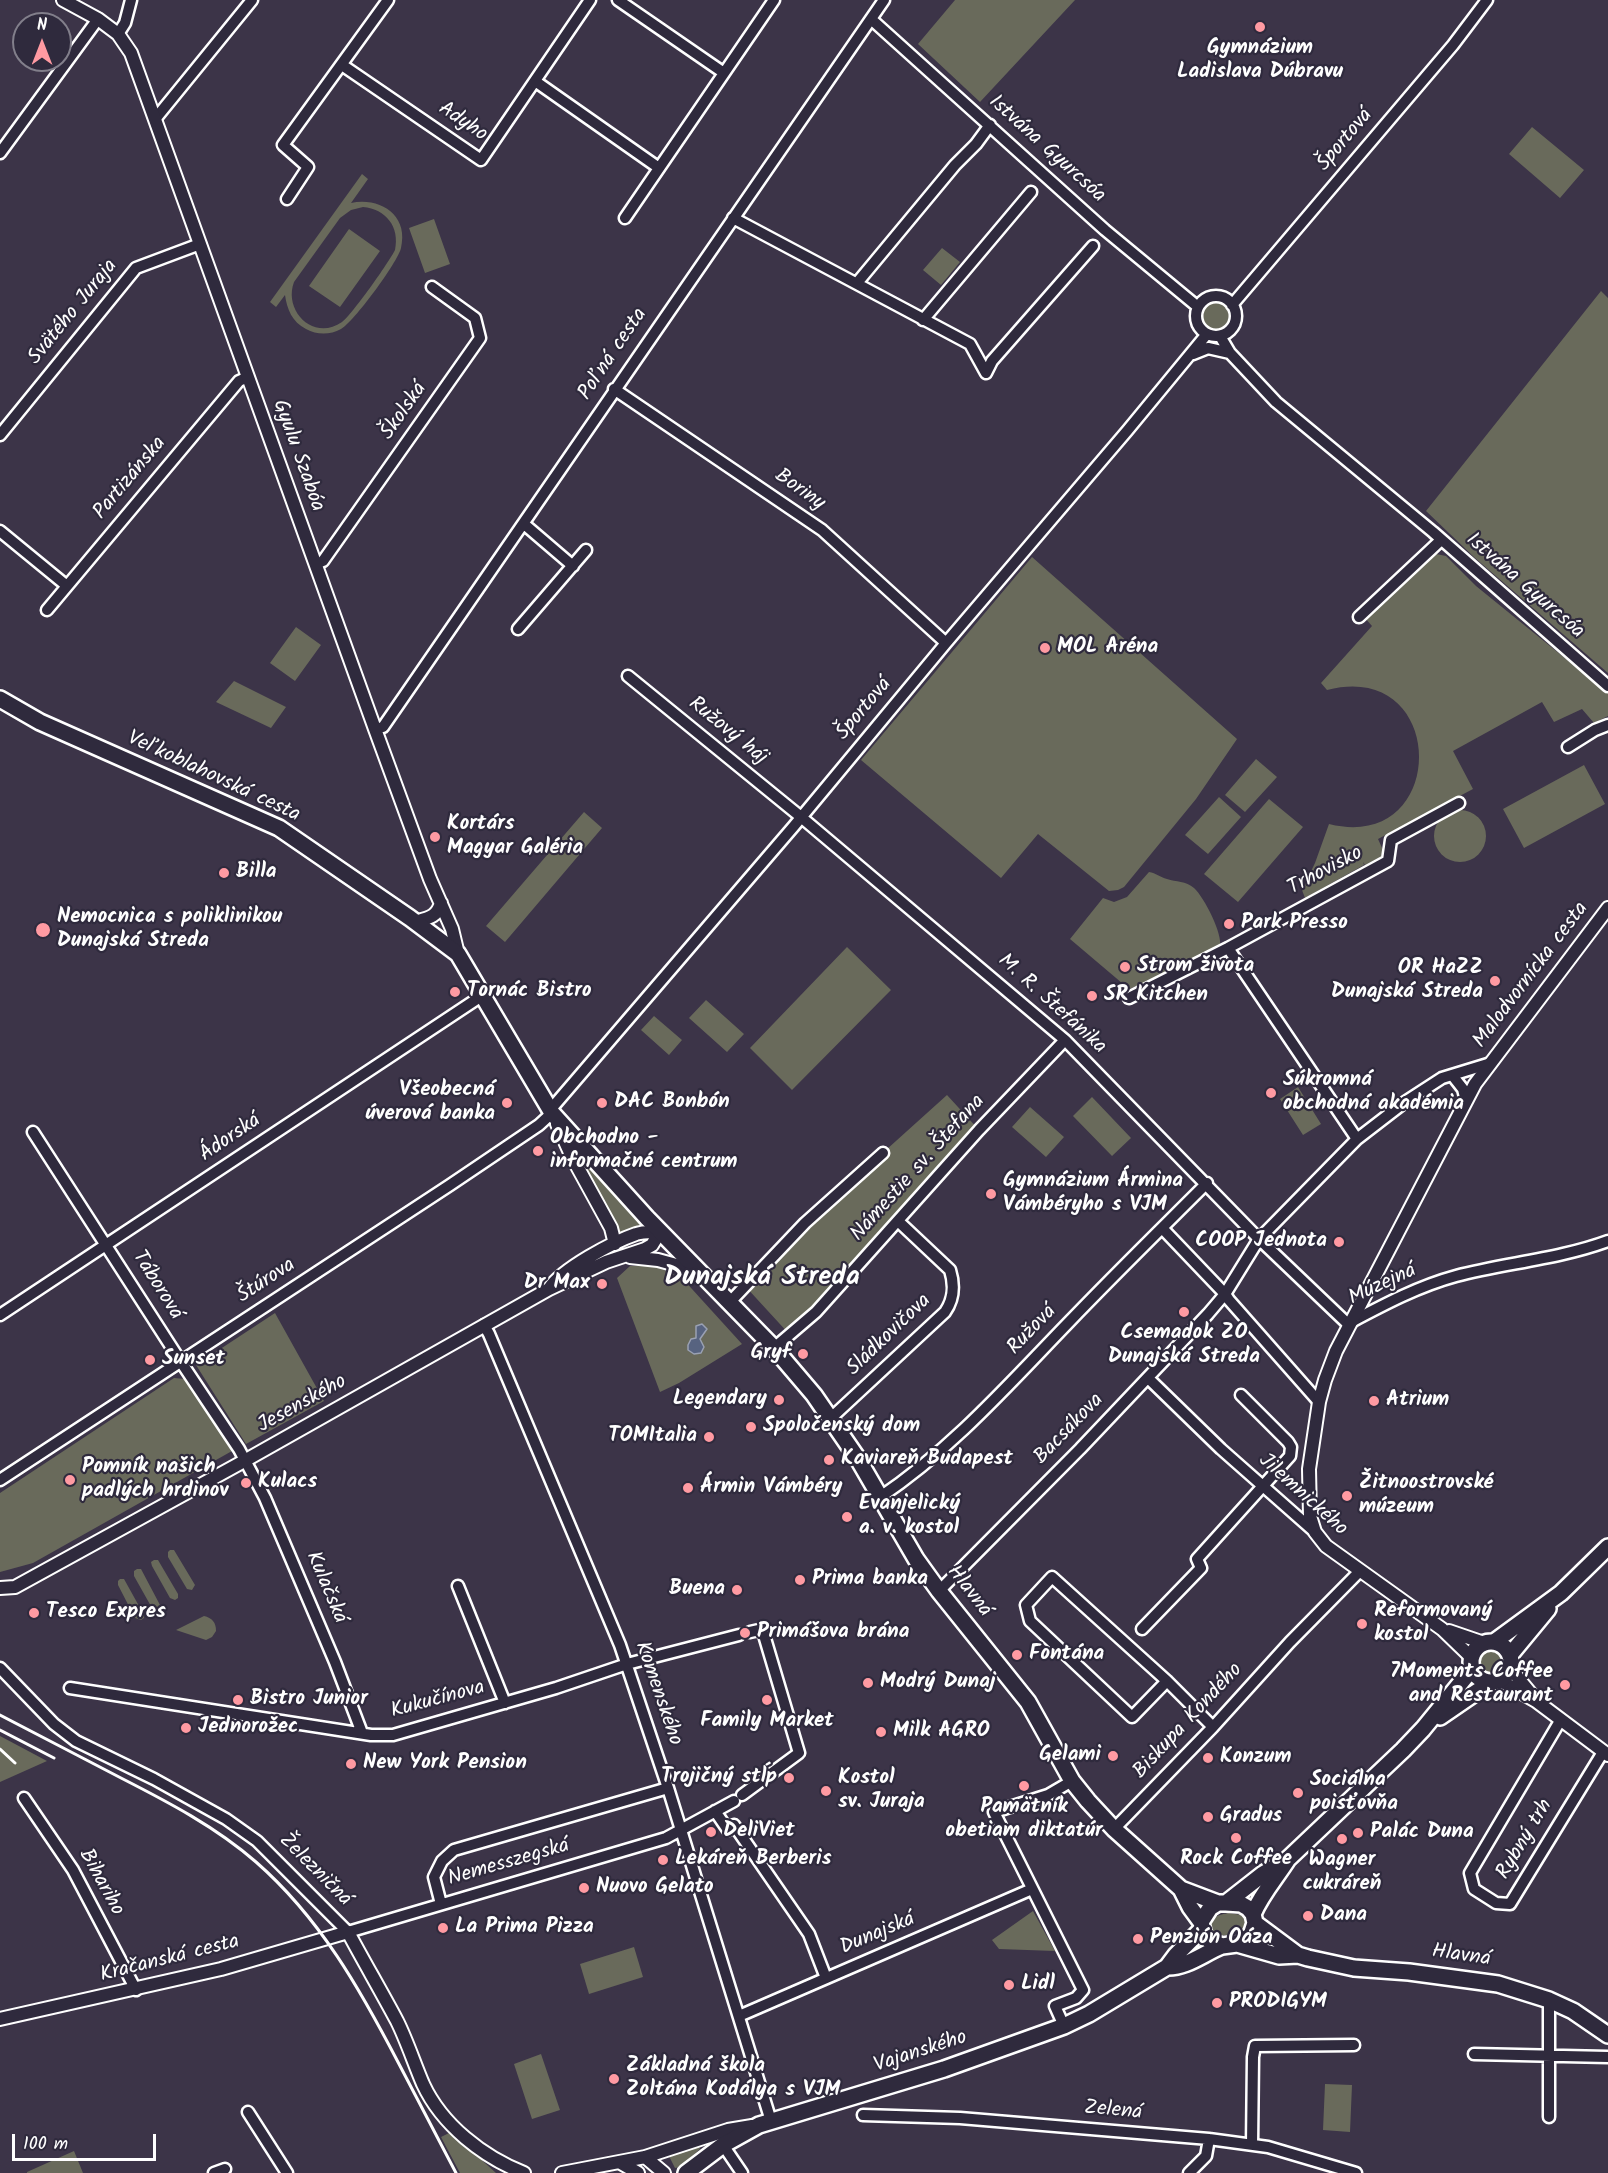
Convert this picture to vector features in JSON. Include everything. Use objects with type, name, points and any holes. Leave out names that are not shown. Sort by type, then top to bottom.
[{"type":"main road","name":"Veľkoblahovská cesta","points":[[0,699],[40,722],[279,828],[416,922],[458,954]]},
{"type":"main road","name":"Hlavná","points":[[458,954],[551,1111],[660,1232],[774,1348],[814,1395],[858,1459],[910,1550],[939,1591],[1029,1702],[1072,1781],[1114,1829],[1181,1889]]},
{"type":"main road","points":[[1423,1729],[1506,1675],[1510,1660],[1561,1593],[1608,1547]]},
{"type":"main road","points":[[1167,1967],[1201,1926],[1210,1908],[1222,1903],[1288,1859],[1423,1729],[1472,1663],[1475,1650],[1489,1643],[1561,1593]]},
{"type":"main road","points":[[1489,1643],[1503,1646],[1510,1660]]},
{"type":"main road","points":[[1472,1663],[1480,1678],[1495,1681]]},
{"type":"main road","points":[[1167,1967],[1179,1968],[1206,1952],[1244,1941],[1251,1935],[1260,1897],[1274,1882],[1288,1859]]},
{"type":"main road","points":[[1181,1889],[1222,1903],[1241,1904],[1298,1955]]},
{"type":"main road","points":[[1181,1889],[1210,1941],[1279,1956],[1298,1955]]},
{"type":"main road","name":"Hlavná","points":[[1298,1955],[1354,1968],[1409,1972],[1498,1984],[1549,2000],[1573,2011],[1608,2035]]},
{"type":"main road","name":"Vajanského","points":[[686,2173],[723,2145],[765,2123],[944,2069],[1064,2025],[1123,1995],[1167,1967]]},
{"type":"street","name":"Gyulu Szabóa","points":[[63,0],[98,19],[118,34],[131,53],[375,729],[452,929],[458,954]]},
{"type":"street","points":[[118,34],[125,23],[131,0]]},
{"type":"street","points":[[156,118],[252,0]]},
{"type":"street","points":[[287,200],[308,167],[283,145],[388,0]]},
{"type":"street","name":"Adyho","points":[[342,65],[481,160],[590,0]]},
{"type":"street","points":[[618,0],[724,73]]},
{"type":"street","points":[[625,218],[774,0]]},
{"type":"street","name":"Poľná cesta","points":[[375,729],[383,727],[884,0]]},
{"type":"street","name":"Športová","points":[[1232,305],[1453,45],[1485,1]]},
{"type":"street","points":[[0,153],[98,19]]},
{"type":"street","name":"Istvána Gyurcsóa","points":[[871,19],[1105,230],[1198,307]]},
{"type":"street","points":[[535,81],[659,168]]},
{"type":"street","points":[[857,283],[990,125]]},
{"type":"street","points":[[923,320],[1031,192]]},
{"type":"street","points":[[733,218],[970,344],[986,373],[992,361],[1093,246]]},
{"type":"street","name":"Svätého Juraja","points":[[0,435],[136,268],[200,244]]},
{"type":"street","name":"Školská","points":[[316,564],[323,561],[480,338],[475,318],[432,287]]},
{"type":"street","points":[[1215,297],[1224,298],[1232,305],[1236,317],[1234,323],[1231,329],[1220,336],[1207,334],[1197,322],[1198,307],[1205,300],[1215,297]]},
{"type":"street","name":"Športová","points":[[551,1111],[801,818],[1207,334]]},
{"type":"street","name":"Istvána Gyurcsóa","points":[[1220,336],[1230,353],[1276,402],[1441,540],[1608,686]]},
{"type":"street","points":[[1191,354],[1208,348],[1230,353]]},
{"type":"street","name":"Partizánska","points":[[48,610],[239,381],[248,377]]},
{"type":"street","name":"Boriny","points":[[614,389],[822,530],[946,643]]},
{"type":"street","points":[[524,524],[573,566]]},
{"type":"street","points":[[0,531],[67,586]]},
{"type":"street","name":"Istvána Gyurcsóa","points":[[1359,617],[1441,540]]},
{"type":"street","points":[[518,629],[586,550]]},
{"type":"street","name":"Ružový háj","points":[[628,676],[801,818]]},
{"type":"street","points":[[1568,747],[1595,730],[1608,725]]},
{"type":"street","name":"Trhovisko","points":[[1129,998],[1228,948],[1388,861],[1391,840],[1459,803]]},
{"type":"street","name":"M. R. Štefánika","points":[[801,818],[1065,1040],[1207,1183],[1259,1239]]},
{"type":"street","points":[[416,922],[430,919],[438,912],[441,903]]},
{"type":"street","name":"Malodvornícka cesta","points":[[1350,1323],[1475,1084],[1608,908]]},
{"type":"street","points":[[1228,948],[1357,1138]]},
{"type":"street","name":"Ádorská","points":[[0,1315],[483,995]]},
{"type":"street","name":"Námestie sv. Štefana","points":[[774,1348],[816,1312],[973,1137],[1065,1040]]},
{"type":"street","points":[[1350,1323],[1259,1239],[1357,1138],[1442,1078],[1491,1063]]},
{"type":"street","points":[[1452,1075],[1463,1089],[1466,1101]]},
{"type":"street","points":[[551,1111],[572,1157],[611,1228],[615,1244]]},
{"type":"street","name":"Štúrova","points":[[0,1480],[450,1185],[539,1125],[551,1111]]},
{"type":"street","name":"Táborová","points":[[33,1132],[246,1460]]},
{"type":"street","name":"Námestie sv. Štefana","points":[[729,1303],[805,1223],[883,1153]]},
{"type":"street","name":"Ružová","points":[[879,1498],[944,1450],[1207,1183]]},
{"type":"street","name":"Sládkovičova","points":[[831,1418],[945,1312],[951,1303],[953,1279],[950,1270],[898,1221]]},
{"type":"street","points":[[1162,1228],[1226,1294],[1319,1402]]},
{"type":"street","points":[[549,1288],[562,1274],[615,1244],[637,1234],[660,1232]]},
{"type":"street","name":"Jesenského","points":[[0,1588],[15,1587],[246,1460],[549,1288],[606,1262],[648,1248],[660,1232]]},
{"type":"street","name":"Bacsákova","points":[[939,1591],[1148,1378],[1226,1294],[1259,1239]]},
{"type":"street","name":"Múzejná","points":[[1315,1532],[1310,1516],[1309,1469],[1319,1402],[1325,1380],[1350,1323],[1418,1289],[1456,1276],[1585,1249],[1608,1241]]},
{"type":"street","points":[[626,1256],[658,1260],[698,1271]]},
{"type":"street","name":"Komenského","points":[[484,1326],[627,1664],[739,2016],[765,2123]]},
{"type":"street","name":"Jilemnického","points":[[1148,1378],[1221,1449],[1315,1532],[1326,1546],[1442,1629],[1472,1663]]},
{"type":"street","points":[[1142,1629],[1201,1568],[1197,1559],[1288,1459],[1291,1447],[1241,1395]]},
{"type":"street","name":"Kulačská","points":[[246,1460],[265,1498],[326,1641],[362,1733]]},
{"type":"street","name":"Biskupa Kondého","points":[[1114,1829],[1213,1727],[1290,1642],[1360,1572]]},
{"type":"street","points":[[1167,1681],[1132,1718],[1030,1621],[1026,1605],[1052,1577],[1167,1681],[1213,1727]]},
{"type":"street","points":[[458,1586],[505,1702]]},
{"type":"street","points":[[0,1597],[15,1587]]},
{"type":"street","name":"Jilemnického","points":[[1442,1629],[1489,1643]]},
{"type":"street","name":"Kukučínova","points":[[70,1688],[371,1735],[393,1735],[627,1664],[759,1630],[764,1635]]},
{"type":"street","name":"Nemesszegská","points":[[348,1932],[666,1838],[738,1798],[799,1752],[764,1635]]},
{"type":"street","points":[[1510,1660],[1518,1678],[1536,1701],[1605,1754]]},
{"type":"street","name":"Železničná","points":[[0,1668],[54,1724],[76,1741],[154,1779],[226,1819],[256,1841],[348,1932],[398,2022],[424,2085],[438,2110],[476,2146],[507,2166],[524,2173]]},
{"type":"street","points":[[1495,1681],[1536,1701]]},
{"type":"street","name":"Rybný trh","points":[[1560,1721],[1470,1873],[1474,1888],[1496,1903],[1510,1904],[1605,1754]]},
{"type":"street","points":[[1064,2025],[1056,2006],[1076,1998],[1083,1990],[994,1812],[1048,1795],[1072,1781]]},
{"type":"street","points":[[441,1904],[434,1877],[442,1861],[454,1850],[668,1788]]},
{"type":"street","name":"Bihariho","points":[[24,1798],[73,1870],[136,1990]]},
{"type":"street","points":[[715,1811],[728,1830],[734,1825],[809,1934],[826,1978]]},
{"type":"street","name":"Dunajská","points":[[739,2016],[1032,1889]]},
{"type":"street","name":"Kračanská cesta","points":[[0,2019],[231,1967],[348,1932]]},
{"type":"street","points":[[1549,2000],[1549,2117]]},
{"type":"street","points":[[1252,2145],[1255,2046],[1354,2045]]},
{"type":"street","points":[[1474,2054],[1608,2057]]},
{"type":"street","points":[[248,2112],[287,2173]]},
{"type":"street","name":"Zelená","points":[[863,2115],[960,2118],[1209,2139],[1268,2147],[1356,2173]]},
{"type":"street","points":[[562,2173],[621,2163],[728,2130],[765,2123]]},
{"type":"street","points":[[1189,2173],[1206,2156],[1209,2139]]},
{"type":"street","points":[[723,2145],[742,2173]]},
{"type":"street","points":[[645,2157],[664,2173]]},
{"type":"street","points":[[621,2163],[638,2173]]},
{"type":"green space","points":[[955,0],[1075,0],[980,102],[918,44]]},
{"type":"green space","points":[[1532,127],[1584,170],[1560,198],[1509,154]]},
{"type":"green space","points":[[362,174],[368,179],[351,203],[362,202],[382,206],[390,211],[401,226],[401,248],[374,292],[347,324],[337,331],[328,333],[310,331],[297,323],[289,310],[285,295],[276,307],[270,302]],"holes":[[[371,208],[385,215],[390,221],[395,234],[395,250],[370,288],[342,322],[331,327],[312,326],[297,313],[292,293],[294,282],[340,218],[351,210]]]},
{"type":"green space","points":[[434,219],[450,264],[425,273],[409,228]]},
{"type":"green space","points":[[349,229],[380,251],[340,307],[309,286]]},
{"type":"green space","points":[[942,248],[960,262],[941,285],[923,270]]},
{"type":"green space","points":[[1601,291],[1608,298],[1608,673],[1475,558],[1426,511]]},
{"type":"green space","points":[[1216,303],[1225,307],[1229,316],[1225,325],[1216,329],[1207,325],[1203,316],[1207,307]]},
{"type":"green space","points":[[1436,554],[1446,556],[1476,586],[1608,693],[1608,716],[1594,723],[1582,709],[1554,722],[1542,702],[1453,751],[1473,789],[1378,839],[1383,850],[1381,857],[1365,865],[1363,862],[1364,865],[1305,898],[1302,890],[1315,863],[1329,824],[1369,826],[1397,811],[1414,786],[1419,756],[1413,726],[1396,702],[1367,688],[1327,690],[1321,683],[1372,626],[1365,618]]},
{"type":"green space","name":"MOL Aréna","points":[[1032,557],[1237,739],[1196,799],[1124,887],[1118,890],[1109,891],[1038,834],[1001,878],[861,760]]},
{"type":"green space","points":[[296,627],[321,645],[295,681],[270,663]]},
{"type":"green space","points":[[234,681],[286,707],[271,728],[216,702]]},
{"type":"green space","points":[[1256,759],[1277,777],[1245,812],[1225,795]]},
{"type":"green space","points":[[1584,765],[1605,804],[1524,848],[1503,809]]},
{"type":"green space","points":[[1219,797],[1241,817],[1208,854],[1185,835]]},
{"type":"green space","points":[[1269,799],[1303,827],[1238,902],[1204,874]]},
{"type":"green space","points":[[1455,810],[1465,810],[1474,814],[1482,822],[1486,836],[1482,850],[1474,858],[1465,862],[1455,862],[1446,858],[1438,850],[1434,841],[1434,831],[1438,822],[1446,814]]},
{"type":"green space","points":[[584,812],[602,828],[505,942],[486,926]]},
{"type":"green space","points":[[1149,872],[1194,888],[1212,916],[1219,934],[1220,947],[1129,989],[1070,939],[1103,898],[1114,902],[1127,897]]},
{"type":"green space","points":[[847,947],[891,990],[792,1090],[750,1048]]},
{"type":"green space","points":[[706,1000],[744,1034],[727,1052],[689,1018]]},
{"type":"green space","points":[[654,1016],[682,1040],[669,1055],[641,1030]]},
{"type":"green space","points":[[1298,1087],[1321,1124],[1303,1135],[1280,1099]]},
{"type":"green space","points":[[947,1095],[979,1130],[790,1335],[745,1286],[805,1223]]},
{"type":"green space","points":[[1092,1097],[1131,1138],[1112,1156],[1073,1116]]},
{"type":"green space","points":[[1030,1107],[1064,1137],[1046,1157],[1012,1127]]},
{"type":"green space","points":[[593,1163],[641,1224],[620,1234],[582,1170]]},
{"type":"green space","points":[[630,1266],[655,1266],[682,1278],[742,1344],[679,1383],[660,1392],[617,1278]]},
{"type":"green space","points":[[275,1313],[324,1401],[246,1444],[196,1365]]},
{"type":"green space","points":[[174,1378],[185,1379],[232,1451],[33,1563],[0,1572],[0,1493]]},
{"type":"green space","points":[[170,1550],[174,1550],[195,1585],[192,1590],[187,1589],[168,1557]]},
{"type":"green space","points":[[158,1560],[178,1594],[175,1600],[170,1598],[152,1566],[151,1562]]},
{"type":"green space","points":[[141,1569],[160,1605],[157,1610],[152,1608],[134,1576],[134,1571]]},
{"type":"green space","points":[[120,1579],[124,1579],[144,1615],[141,1620],[135,1618],[118,1585]]},
{"type":"green space","points":[[204,1616],[211,1619],[216,1631],[206,1640],[176,1630]]},
{"type":"green space","points":[[1491,1650],[1499,1654],[1503,1662],[1499,1670],[1491,1674],[1483,1670],[1479,1662],[1483,1654]]},
{"type":"green space","points":[[0,1736],[47,1761],[0,1782]]},
{"type":"green space","points":[[1033,1911],[1055,1951],[999,1949],[992,1940]]},
{"type":"green space","points":[[1228,1913],[1242,1915],[1246,1921],[1245,1928],[1242,1933],[1219,1936],[1211,1929],[1211,1922],[1218,1916]]},
{"type":"green space","points":[[634,1947],[643,1977],[589,1994],[580,1964]]},
{"type":"green space","points":[[541,2054],[560,2110],[532,2119],[514,2064]]},
{"type":"green space","points":[[1325,2084],[1352,2085],[1350,2132],[1323,2130]]},
{"type":"green space","points":[[451,2132],[496,2173],[460,2173],[441,2137]]},
{"type":"green space","points":[[698,2144],[700,2149],[680,2167],[675,2168],[668,2154]]},
{"type":"green space","points":[[74,2151],[83,2173],[27,2173],[27,2172]]},
{"type":"water","points":[[702,1324],[707,1329],[700,1339],[704,1347],[701,1353],[694,1354],[688,1350],[688,1345],[691,1339],[696,1338],[696,1326]]},
{"type":"railway","points":[[0,1715],[191,1816],[241,1849],[279,1884],[319,1931],[353,1982],[456,2173]]},
{"type":"railway","points":[[0,1730],[54,1758]]},
{"type":"railway","points":[[0,1749],[15,1763]]},
{"type":"place","name":"Gymnázium Ladislava Dúbravu","points":[[1260,27]]},
{"type":"place","name":"MOL Aréna","points":[[1045,648]]},
{"type":"place","name":"Kortárs Magyar Galéria","points":[[435,837]]},
{"type":"place","name":"Billa","points":[[224,873]]},
{"type":"place","name":"Park Presso","points":[[1229,924]]},
{"type":"place","name":"Nemocnica s poliklinikou Dunajská Streda","points":[[43,930]]},
{"type":"place","name":"Strom života","points":[[1125,967]]},
{"type":"place","name":"OR HaZZ Dunajská Streda","points":[[1495,981]]},
{"type":"place","name":"Tornác Bistro","points":[[455,992]]},
{"type":"place","name":"SR Kitchen","points":[[1092,996]]},
{"type":"place","name":"Súkromná obchodná akadémia","points":[[1271,1093]]},
{"type":"place","name":"Všeobecná úverová banka","points":[[507,1103]]},
{"type":"place","name":"DAC Bonbón","points":[[602,1103]]},
{"type":"place","name":"Obchodno - informačné centrum","points":[[538,1151]]},
{"type":"place","name":"Gymnázium Ármina Vámbéryho s VJM","points":[[991,1194]]},
{"type":"place","name":"COOP Jednota","points":[[1339,1242]]},
{"type":"place","name":"Dr Max","points":[[602,1284]]},
{"type":"place","name":"Csemadok ZO Dunajská Streda","points":[[1184,1312]]},
{"type":"place","name":"Gryf","points":[[803,1354]]},
{"type":"place","name":"Sunset","points":[[150,1360]]},
{"type":"place","name":"Legendary","points":[[779,1400]]},
{"type":"place","name":"Atrium","points":[[1374,1401]]},
{"type":"place","name":"Spoločenský dom","points":[[751,1427]]},
{"type":"place","name":"TOMItalia","points":[[709,1437]]},
{"type":"place","name":"Kaviareň Budapest","points":[[829,1460]]},
{"type":"place","name":"Pomník našich padlých hrdinov","points":[[70,1480]]},
{"type":"place","name":"Kulacs","points":[[246,1483]]},
{"type":"place","name":"Ármin Vámbéry","points":[[688,1488]]},
{"type":"place","name":"Žitnoostrovské múzeum","points":[[1347,1496]]},
{"type":"place","name":"Evanjelický a. v. kostol","points":[[847,1517]]},
{"type":"place","name":"Prima banka","points":[[800,1580]]},
{"type":"place","name":"Buena","points":[[737,1590]]},
{"type":"place","name":"Tesco Expres","points":[[34,1613]]},
{"type":"place","name":"Reformovaný kostol","points":[[1362,1624]]},
{"type":"place","name":"Primášova brána","points":[[745,1633]]},
{"type":"place","name":"Fontána","points":[[1017,1655]]},
{"type":"place","name":"Modrý Dunaj","points":[[868,1683]]},
{"type":"place","name":"7Moments Coffee and Restaurant","points":[[1565,1685]]},
{"type":"place","name":"Bistro Junior","points":[[238,1700]]},
{"type":"place","name":"Family Market","points":[[767,1700]]},
{"type":"place","name":"Jednorožec","points":[[186,1728]]},
{"type":"place","name":"Milk AGRO","points":[[881,1732]]},
{"type":"place","name":"Gelami","points":[[1113,1756]]},
{"type":"place","name":"Konzum","points":[[1208,1758]]},
{"type":"place","name":"New York Pension","points":[[351,1764]]},
{"type":"place","name":"Trojičný stĺp","points":[[789,1778]]},
{"type":"place","name":"Pamätník obetiam diktatúr","points":[[1024,1786]]},
{"type":"place","name":"Kostol sv. Juraja","points":[[826,1791]]},
{"type":"place","name":"Sociálna poisťovňa","points":[[1298,1793]]},
{"type":"place","name":"Gradus","points":[[1208,1817]]},
{"type":"place","name":"DeliViet","points":[[711,1832]]},
{"type":"place","name":"Palác Duna","points":[[1358,1833]]},
{"type":"place","name":"Rock Coffee","points":[[1236,1838]]},
{"type":"place","name":"Wagner cukráreň","points":[[1342,1839]]},
{"type":"place","name":"Lekáreň Berberis","points":[[663,1860]]},
{"type":"place","name":"Nuovo Gelato","points":[[584,1888]]},
{"type":"place","name":"Dana","points":[[1308,1916]]},
{"type":"place","name":"La Prima Pizza","points":[[443,1928]]},
{"type":"place","name":"Penzión Oáza","points":[[1138,1939]]},
{"type":"place","name":"Lidl","points":[[1009,1985]]},
{"type":"place","name":"PRODIGYM","points":[[1217,2003]]},
{"type":"place","name":"Základná škola Zoltána Kodálya s VJM","points":[[614,2079]]},
{"type":"district","name":"Dunajská Streda","points":[[762,1279]]}]
